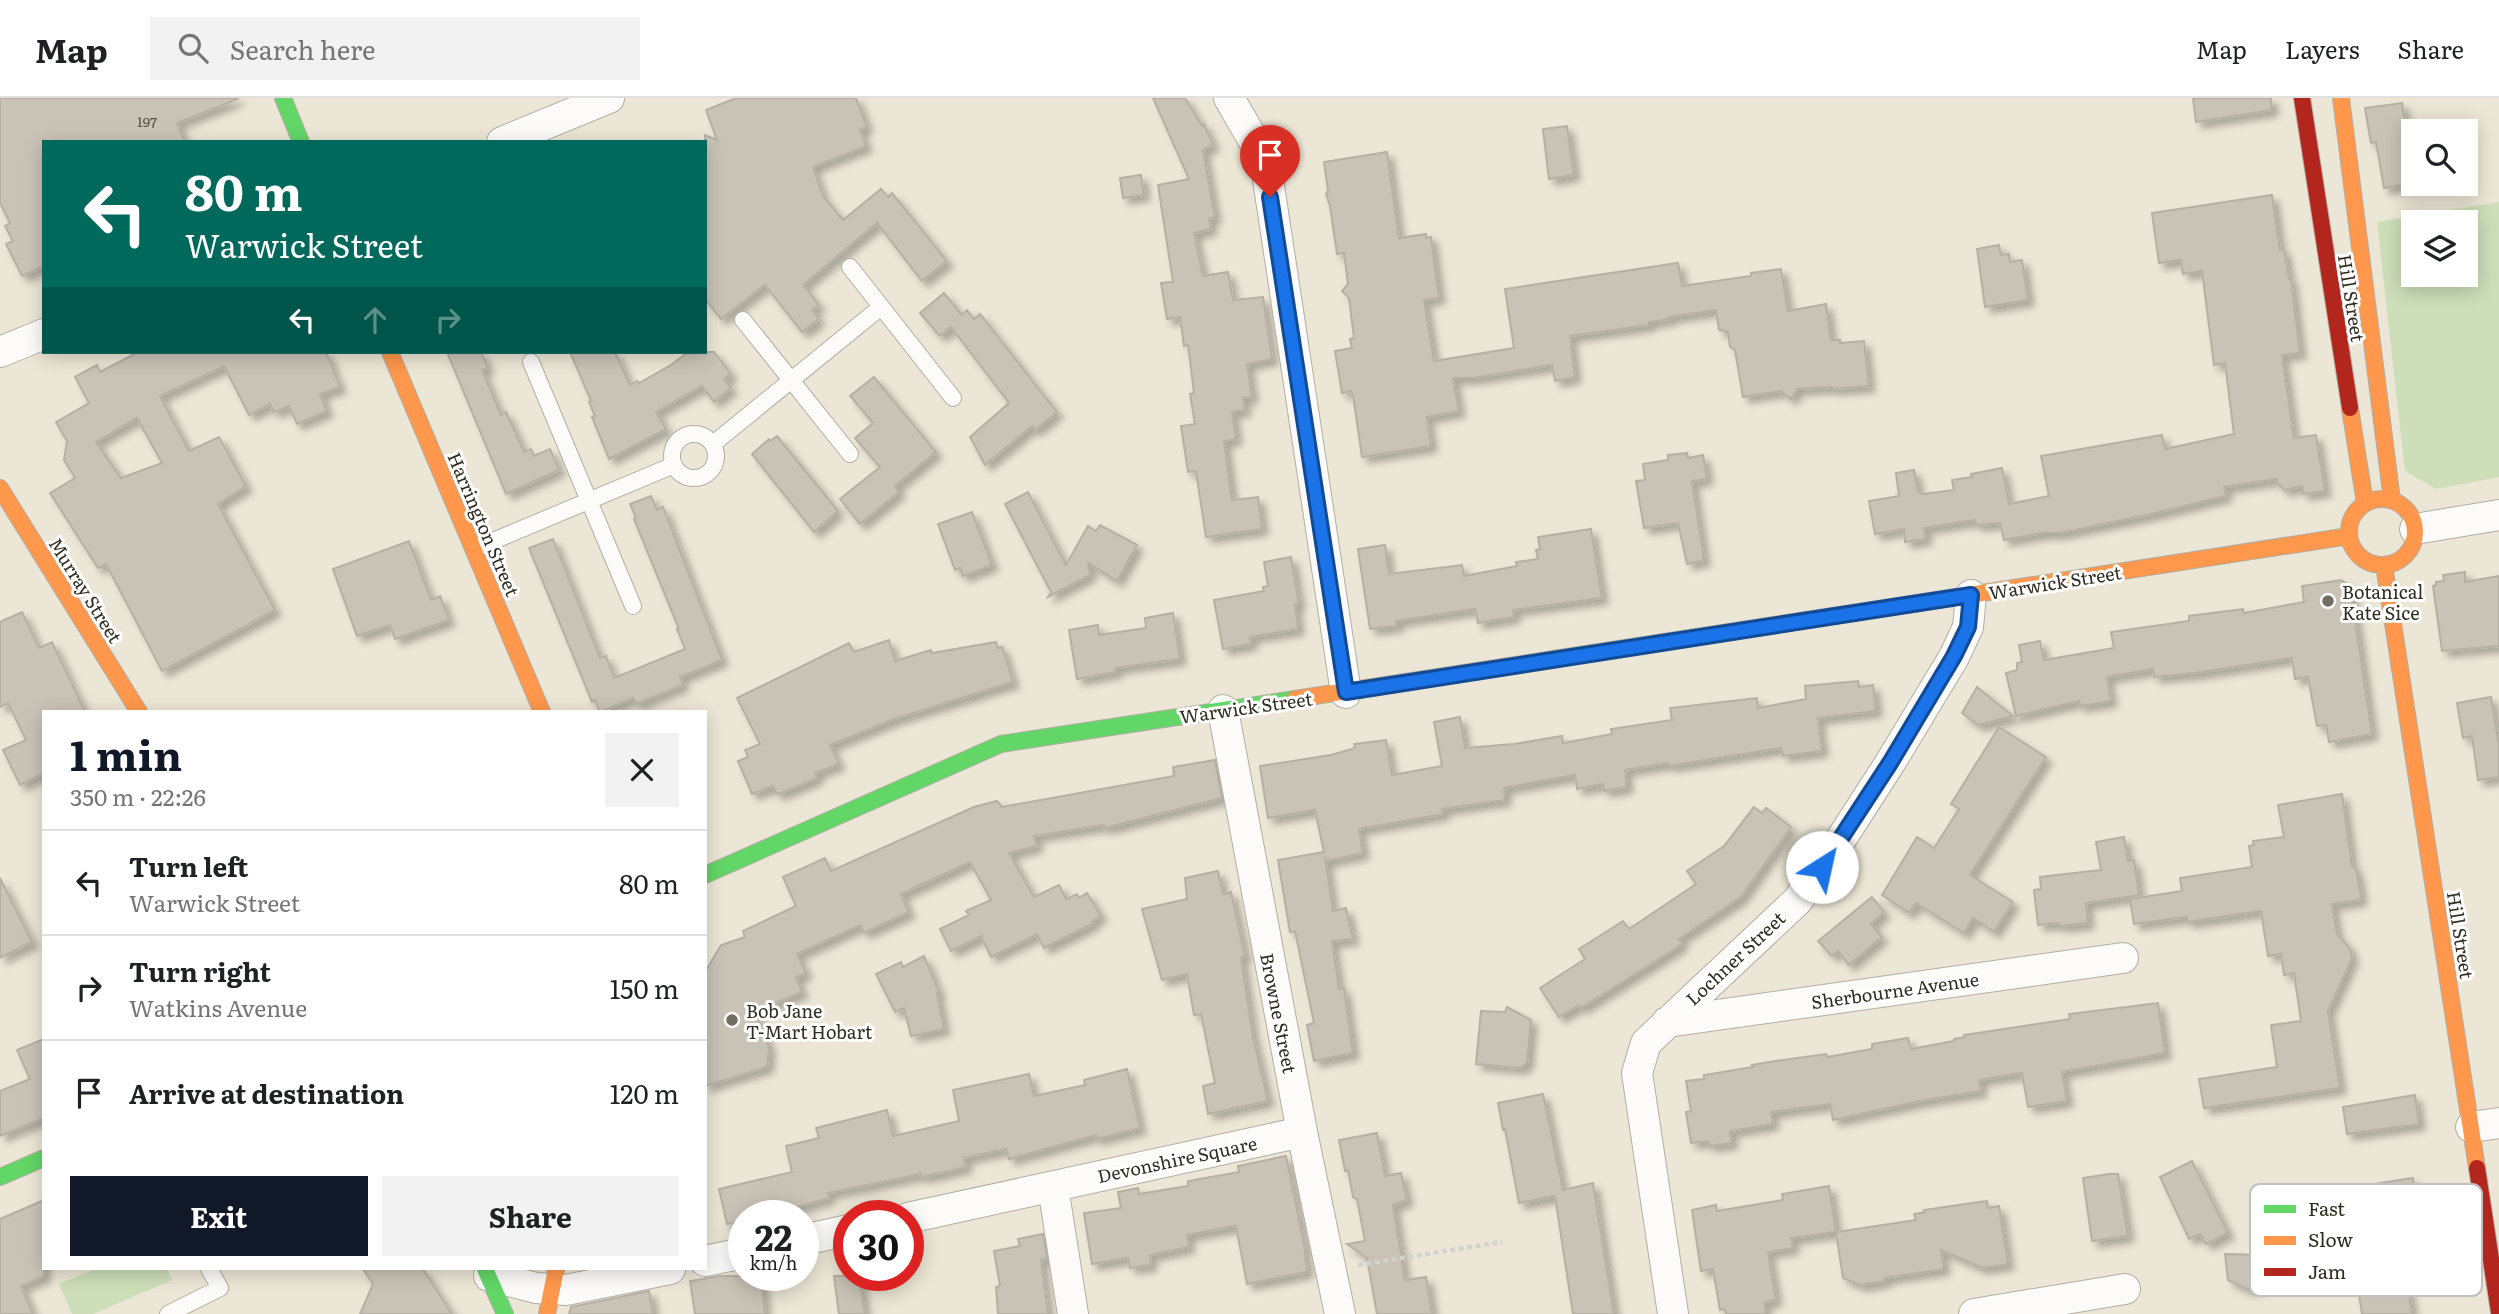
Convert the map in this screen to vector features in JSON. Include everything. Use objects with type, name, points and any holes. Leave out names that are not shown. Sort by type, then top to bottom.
[{"type":"street","points":[[283,98],[300,140]]},
{"type":"street","points":[[507,140],[609,98]]},
{"type":"street","points":[[1229,98],[1262,155],[1267,173],[1346,692]]},
{"type":"street","name":"Hill Street","points":[[2302,98],[2365,503]]},
{"type":"street","name":"Hill Street","points":[[2341,98],[2392,500]]},
{"type":"street","points":[[0,352],[42,335]]},
{"type":"street","name":"Harrington Street","points":[[391,354],[541,710]]},
{"type":"street","name":"Murray Street","points":[[0,488],[138,710]]},
{"type":"street","points":[[2392,500],[2407,512],[2414,529],[2414,537],[2407,553],[2393,563],[2384,565],[2365,560],[2357,554],[2349,536],[2352,517],[2365,503],[2392,500]]},
{"type":"street","points":[[2414,529],[2499,515]]},
{"type":"street","name":"Warwick Street","points":[[707,874],[1001,744],[2349,536]]},
{"type":"street","name":"Hill Street","points":[[2384,565],[2485,1125],[2499,1312]]},
{"type":"street","name":"Lochner Street","points":[[1673,1314],[1637,1073],[1647,1043],[1667,1021],[1797,901],[1834,849],[1954,656],[1968,627],[1971,595]]},
{"type":"street","name":"Browne Street","points":[[1223,710],[1302,1132],[1340,1314]]},
{"type":"street","name":"Sherbourne Avenue","points":[[1667,1021],[2123,958]]},
{"type":"street","name":"Devonshire Square","points":[[924,1215],[1302,1132]]},
{"type":"street","points":[[0,1177],[42,1159]]},
{"type":"street","points":[[1053,1187],[1073,1314]]},
{"type":"street","points":[[707,1261],[728,1256]]},
{"type":"street","points":[[487,1272],[551,1291],[581,1288],[665,1270]]},
{"type":"street","points":[[487,1272],[505,1314]]},
{"type":"street","points":[[1974,1314],[2125,1289]]},
{"type":"lane","points":[[850,267],[953,398]]},
{"type":"lane","points":[[713,444],[881,307]]},
{"type":"lane","points":[[743,320],[850,454]]},
{"type":"lane","points":[[531,362],[633,606]]},
{"type":"lane","points":[[687,435],[701,435],[713,444],[717,458],[715,466],[705,476],[698,479],[684,476],[674,465],[671,458],[675,444],[687,435]]},
{"type":"lane","points":[[474,549],[674,465]]},
{"type":"lane","points":[[168,1314],[220,1289],[210,1270]]},
{"type":"path","points":[[1331,1270],[1503,1242]]},
{"type":"green space","points":[[2499,202],[2499,477],[2436,489],[2405,471],[2377,222],[2401,218],[2401,287],[2478,287],[2478,210],[2450,210]]},
{"type":"green space","points":[[93,1270],[167,1270],[172,1280],[93,1314],[72,1314],[59,1284]]},
{"type":"building","points":[[0,98],[238,99],[177,123],[184,140],[42,140],[42,267],[22,276],[6,244],[13,241],[5,226],[10,223],[0,203]]},
{"type":"building","points":[[736,98],[856,98],[867,127],[860,130],[866,146],[813,167],[823,196],[843,220],[881,189],[888,197],[892,193],[947,261],[922,281],[877,223],[803,285],[819,305],[812,310],[819,319],[802,332],[765,285],[721,319],[707,302],[705,135],[717,140],[706,110]]},
{"type":"building","points":[[1153,98],[1185,98],[1202,126],[1204,124],[1213,145],[1203,150],[1215,217],[1209,219],[1211,229],[1194,233],[1203,276],[1228,272],[1233,300],[1263,297],[1272,359],[1247,364],[1252,397],[1243,398],[1245,410],[1232,412],[1236,439],[1224,441],[1232,500],[1258,497],[1262,529],[1206,537],[1196,471],[1188,472],[1181,426],[1195,424],[1190,394],[1194,393],[1188,345],[1184,346],[1180,317],[1167,319],[1161,283],[1173,282],[1158,185],[1189,179]]},
{"type":"building","points":[[2193,98],[2271,98],[2272,110],[2196,122]]},
{"type":"building","points":[[2402,103],[2404,119],[2401,119],[2401,185],[2384,188],[2376,142],[2371,143],[2365,108]]},
{"type":"building","points":[[1567,126],[1574,175],[1549,179],[1543,129]]},
{"type":"building","points":[[1387,152],[1399,238],[1426,234],[1426,238],[1431,237],[1439,298],[1424,300],[1434,361],[1514,348],[1505,289],[1678,263],[1682,286],[1781,269],[1788,311],[1826,304],[1831,340],[1840,340],[1840,343],[1864,341],[1869,386],[1797,389],[1791,399],[1781,391],[1743,397],[1735,350],[1730,347],[1728,332],[1719,330],[1716,310],[1669,317],[1649,322],[1649,325],[1570,336],[1575,377],[1555,381],[1552,365],[1474,378],[1453,378],[1459,411],[1427,417],[1431,446],[1362,457],[1353,395],[1351,391],[1342,393],[1335,351],[1352,348],[1350,339],[1354,338],[1349,298],[1342,291],[1348,284],[1344,253],[1337,254],[1326,194],[1328,191],[1324,162]]},
{"type":"building","points":[[1141,175],[1144,195],[1123,198],[1120,178]]},
{"type":"building","points":[[2272,195],[2280,250],[2284,249],[2291,279],[2300,353],[2282,355],[2294,438],[2316,435],[2325,491],[2303,494],[2302,486],[2285,490],[2277,483],[2277,479],[2224,487],[2226,496],[2060,533],[2042,533],[2004,540],[2000,523],[1976,525],[1975,520],[1924,528],[1926,539],[1905,542],[1904,529],[1875,534],[1869,501],[1899,496],[1896,473],[1914,470],[1918,492],[1923,494],[1954,490],[1952,480],[2002,468],[2009,504],[2049,496],[2041,456],[2162,435],[2165,449],[2234,434],[2225,363],[2214,365],[2202,271],[2183,274],[2181,260],[2159,263],[2152,213]]},
{"type":"building","points":[[1999,245],[2001,255],[2009,254],[2010,262],[2022,260],[2028,300],[1985,307],[1977,249]]},
{"type":"building","points":[[944,293],[962,315],[967,310],[974,319],[980,314],[1057,412],[1035,430],[1032,426],[985,465],[970,437],[1009,403],[951,327],[940,336],[920,313]]},
{"type":"building","points":[[714,352],[731,374],[724,379],[731,388],[714,402],[702,386],[656,412],[666,429],[609,459],[592,417],[595,416],[589,402],[591,401],[571,354],[616,354],[630,385],[637,381],[639,383],[685,354]]},
{"type":"building","points":[[134,354],[327,354],[340,387],[320,394],[327,411],[297,424],[289,406],[274,412],[270,404],[249,415],[224,366],[160,396],[189,451],[219,437],[246,486],[218,504],[275,610],[162,671],[106,564],[98,568],[50,493],[75,478],[64,460],[67,441],[56,422],[89,403],[75,377],[97,365],[100,372]],"holes":[[[137,418],[162,463],[121,478],[96,442]]]},
{"type":"building","points":[[448,354],[482,354],[488,368],[482,370],[501,415],[506,412],[524,452],[531,449],[534,456],[550,449],[559,470],[506,494]]},
{"type":"building","points":[[874,377],[936,452],[895,486],[899,492],[860,524],[840,499],[880,467],[855,438],[873,423],[850,396]]},
{"type":"building","points":[[777,436],[838,511],[814,532],[752,454],[769,439],[770,441]]},
{"type":"building","points":[[1687,453],[1688,458],[1703,455],[1707,479],[1692,481],[1704,560],[1687,564],[1678,523],[1644,528],[1636,481],[1645,480],[1643,464],[1668,460],[1668,455]]},
{"type":"building","points":[[1028,492],[1066,565],[1088,526],[1096,531],[1100,525],[1137,545],[1117,581],[1088,563],[1090,575],[1048,597],[1051,592],[1005,504]]},
{"type":"building","points":[[651,496],[657,510],[663,507],[722,660],[680,677],[683,685],[636,704],[633,698],[599,710],[595,700],[592,702],[529,548],[553,539],[600,658],[606,656],[614,678],[685,649],[630,504]]},
{"type":"building","points":[[972,512],[992,565],[963,576],[960,568],[955,570],[938,524]]},
{"type":"building","points":[[1591,529],[1602,598],[1513,610],[1514,617],[1478,623],[1475,609],[1396,621],[1397,626],[1370,629],[1358,549],[1385,545],[1389,574],[1462,565],[1464,576],[1517,566],[1516,562],[1538,559],[1538,537]]},
{"type":"building","points":[[409,541],[431,600],[440,596],[449,620],[395,639],[390,625],[357,636],[333,569]]},
{"type":"building","points":[[1291,557],[1299,604],[1295,604],[1298,629],[1250,637],[1251,644],[1223,649],[1214,600],[1264,591],[1263,587],[1268,586],[1264,562]]},
{"type":"building","points":[[2465,572],[2465,582],[2499,576],[2499,646],[2442,651],[2433,586],[2436,582],[2444,581],[2443,575]]},
{"type":"building","points":[[2341,580],[2350,586],[2372,734],[2329,742],[2326,725],[2317,726],[2308,677],[2295,679],[2292,658],[2196,673],[2154,677],[2153,669],[2107,677],[2111,701],[2080,706],[2079,701],[2016,716],[2006,673],[2017,670],[2017,663],[2022,662],[2019,645],[2040,641],[2044,660],[2114,648],[2111,632],[2189,621],[2189,616],[2243,609],[2244,613],[2304,602],[2302,586]]},
{"type":"building","points":[[22,612],[39,648],[52,642],[84,710],[42,710],[42,774],[20,785],[3,750],[26,740],[8,703],[0,707],[0,622]]},
{"type":"building","points":[[1173,613],[1180,659],[1115,668],[1116,672],[1077,679],[1069,630],[1098,625],[1099,635],[1146,628],[1145,618]]},
{"type":"building","points":[[889,640],[895,661],[931,650],[932,653],[996,642],[998,648],[1002,647],[1013,682],[894,719],[830,745],[839,764],[815,773],[817,778],[779,794],[773,786],[752,794],[738,761],[748,757],[745,750],[760,744],[737,698],[849,643],[854,652]]},
{"type":"building","points":[[1858,681],[1859,687],[1873,685],[1876,711],[1818,718],[1822,751],[1783,756],[1781,748],[1669,766],[1668,763],[1625,770],[1627,787],[1604,791],[1603,784],[1577,789],[1575,775],[1504,788],[1505,800],[1442,809],[1443,814],[1359,829],[1363,853],[1326,861],[1325,857],[1333,911],[1346,908],[1353,939],[1332,941],[1339,989],[1344,988],[1353,1053],[1314,1061],[1307,1025],[1314,1023],[1295,931],[1290,932],[1278,860],[1324,852],[1315,810],[1268,818],[1260,766],[1331,755],[1352,749],[1354,744],[1386,740],[1392,775],[1442,766],[1434,722],[1460,717],[1465,748],[1562,736],[1563,743],[1612,734],[1611,729],[1672,720],[1670,708],[1757,698],[1758,708],[1806,699],[1805,686]]},
{"type":"building","points":[[1977,687],[2013,716],[1978,725],[1962,713]]},
{"type":"building","points":[[2491,697],[2499,746],[2499,777],[2478,780],[2472,736],[2463,738],[2457,703]]},
{"type":"building","points":[[1999,727],[2046,757],[1970,875],[2013,902],[1994,932],[1973,918],[1964,933],[1916,903],[1909,913],[1882,895],[1917,837],[1934,848],[1959,809],[1951,804]]},
{"type":"building","points":[[1215,760],[1222,798],[1105,828],[1104,825],[1034,836],[1037,846],[1009,853],[1034,897],[1059,885],[1066,899],[1077,894],[1079,898],[1087,893],[1101,916],[1091,922],[1092,924],[1044,948],[1037,934],[991,957],[981,936],[951,951],[940,929],[969,915],[966,911],[991,900],[970,862],[901,894],[909,912],[864,933],[860,925],[797,954],[806,973],[796,977],[802,992],[755,1011],[769,1047],[767,1067],[707,1085],[707,969],[721,945],[745,937],[743,931],[796,906],[783,877],[825,858],[831,871],[974,807],[997,801],[1002,807],[1174,776],[1173,767]]},
{"type":"building","points":[[2342,794],[2352,866],[2356,868],[2361,897],[2359,900],[2332,904],[2337,934],[2350,948],[2352,958],[2328,1011],[2340,1088],[2204,1108],[2199,1079],[2277,1067],[2271,1025],[2301,1021],[2294,973],[2284,975],[2281,954],[2268,956],[2261,911],[2187,922],[2187,917],[2134,924],[2130,899],[2182,891],[2180,878],[2252,867],[2249,846],[2254,845],[2253,841],[2284,837],[2278,805]]},
{"type":"building","points":[[1754,807],[1762,813],[1766,808],[1791,827],[1741,897],[1679,939],[1682,944],[1581,1008],[1579,1005],[1559,1017],[1540,988],[1585,959],[1579,949],[1623,921],[1629,929],[1696,884],[1687,871],[1724,846]]},
{"type":"building","points":[[2124,837],[2128,861],[2134,860],[2139,895],[2086,903],[2088,923],[2038,925],[2034,890],[2041,889],[2040,877],[2101,870],[2096,842]]},
{"type":"building","points":[[1218,871],[1223,894],[1231,892],[1245,957],[1241,958],[1253,1037],[1268,1101],[1208,1114],[1203,1086],[1215,1083],[1201,1014],[1194,1015],[1187,974],[1162,980],[1142,909],[1187,899],[1185,878]]},
{"type":"building","points":[[0,878],[32,942],[0,958]]},
{"type":"building","points":[[1872,897],[1884,912],[1871,924],[1882,937],[1849,965],[1838,951],[1832,956],[1818,941]]},
{"type":"building","points":[[924,956],[939,992],[937,993],[944,1029],[911,1036],[904,1008],[895,1012],[876,974],[901,962],[903,967]]},
{"type":"building","points":[[2158,1003],[2165,1053],[2062,1072],[2067,1101],[2028,1107],[2022,1073],[1979,1080],[1981,1091],[1833,1120],[1830,1104],[1771,1112],[1773,1124],[1730,1131],[1732,1143],[1709,1146],[1708,1141],[1691,1143],[1686,1112],[1691,1111],[1686,1081],[1704,1079],[1704,1075],[1769,1062],[1826,1054],[1827,1057],[1872,1049],[1872,1044],[1908,1038],[1911,1049],[1954,1041],[1965,1037],[1964,1035],[2070,1019],[2069,1014]]},
{"type":"building","points":[[1507,1007],[1531,1020],[1527,1063],[1520,1068],[1476,1064],[1481,1011],[1505,1012]]},
{"type":"building","points":[[42,1040],[42,1119],[0,1136],[0,1091],[30,1079],[17,1050]]},
{"type":"building","points":[[1127,1069],[1140,1128],[1097,1139],[1096,1135],[1009,1159],[1006,1149],[964,1158],[966,1167],[828,1193],[829,1198],[819,1201],[728,1200],[727,1224],[719,1189],[792,1172],[786,1146],[819,1138],[816,1128],[887,1110],[893,1136],[959,1121],[953,1090],[1029,1074],[1034,1096],[1085,1085],[1084,1080]]},
{"type":"building","points":[[1543,1094],[1563,1190],[1593,1183],[1614,1314],[1573,1314],[1555,1196],[1519,1203],[1498,1103]]},
{"type":"building","points":[[2415,1095],[2419,1124],[2347,1134],[2343,1107]]},
{"type":"building","points":[[1377,1133],[1385,1176],[1401,1173],[1407,1200],[1393,1205],[1405,1280],[1426,1277],[1432,1314],[1377,1314],[1367,1258],[1347,1244],[1365,1241],[1357,1199],[1353,1197],[1348,1170],[1345,1171],[1339,1140]]},
{"type":"building","points":[[1286,1156],[1307,1272],[1247,1284],[1236,1226],[1187,1235],[1189,1247],[1150,1255],[1151,1265],[1130,1268],[1128,1258],[1092,1264],[1084,1213],[1121,1208],[1118,1192],[1138,1188],[1139,1194],[1188,1186],[1188,1181],[1239,1172],[1238,1166]]},
{"type":"building","points":[[2192,1161],[2228,1233],[2206,1244],[2200,1234],[2189,1239],[2160,1177]]},
{"type":"building","points":[[2118,1174],[2128,1236],[2092,1241],[2083,1178]]},
{"type":"building","points":[[2413,1178],[2414,1184],[2374,1184]]},
{"type":"building","points":[[1829,1186],[1836,1232],[1791,1238],[1793,1248],[1768,1252],[1776,1300],[1764,1302],[1766,1314],[1726,1314],[1725,1309],[1720,1310],[1713,1269],[1701,1271],[1692,1210],[1716,1205],[1717,1211],[1783,1200],[1782,1194]]},
{"type":"building","points":[[42,1201],[44,1276],[21,1286],[33,1314],[0,1314],[0,1219]]},
{"type":"building","points":[[1987,1201],[1988,1208],[1999,1206],[2008,1264],[1982,1268],[1941,1250],[1944,1269],[1884,1278],[1885,1281],[1860,1285],[1843,1278],[1836,1232],[1916,1220],[1914,1214],[1925,1212],[1924,1210]]},
{"type":"building","points":[[1043,1234],[1047,1258],[1041,1259],[1048,1314],[998,1314],[996,1287],[1000,1286],[994,1251],[1020,1246],[1018,1239]]},
{"type":"building","points":[[2225,1254],[2250,1255],[2250,1289],[2228,1280]]},
{"type":"building","points":[[364,1270],[424,1270],[452,1314],[360,1314],[373,1284]]},
{"type":"building","points":[[728,1276],[728,1291],[763,1291],[765,1314],[695,1314],[690,1281]]},
{"type":"building","points":[[649,1291],[653,1314],[569,1314],[571,1307]]},
{"type":"building","points":[[836,1291],[861,1291],[865,1314],[839,1314]]},
{"type":"building","points":[[2359,1296],[2409,1296],[2412,1314],[2362,1314]]},
{"type":"traffic: fast","points":[[283,98],[300,140]]},
{"type":"traffic: fast","points":[[1573,656],[1950,598]]},
{"type":"traffic: fast","points":[[707,874],[1001,744],[1295,699]]},
{"type":"traffic: fast","points":[[0,1177],[42,1159]]},
{"type":"traffic: fast","points":[[485,1270],[505,1314]]},
{"type":"traffic: slow","points":[[2341,98],[2392,500]]},
{"type":"traffic: slow","points":[[391,354],[541,710]]},
{"type":"traffic: slow","points":[[2350,408],[2365,503]]},
{"type":"traffic: slow","points":[[0,488],[138,710]]},
{"type":"traffic: slow","points":[[2382,499],[2395,502],[2405,509],[2412,519],[2415,532],[2412,545],[2405,555],[2395,562],[2382,565],[2369,562],[2359,555],[2352,545],[2349,532],[2352,519],[2359,509],[2369,502],[2382,499]]},
{"type":"traffic: slow","points":[[1950,598],[2349,536]]},
{"type":"traffic: slow","points":[[2384,565],[2477,1168]]},
{"type":"traffic: slow","points":[[1295,699],[1573,656]]},
{"type":"traffic: slow","points":[[547,1314],[556,1270]]},
{"type":"traffic: jam","points":[[2302,98],[2350,408]]},
{"type":"traffic: jam","points":[[2477,1168],[2479,1184]]},
{"type":"traffic: jam","points":[[2482,1201],[2499,1312]]},
{"type":"place","name":"Botanical Kate Sice","points":[[2328,601]]},
{"type":"place","name":"Bob Jane T-Mart Hobart","points":[[732,1020]]},
{"type":"route","points":[[1270,197],[1346,692],[1971,595],[1968,627],[1954,656],[1890,763],[1822,867]]}]
